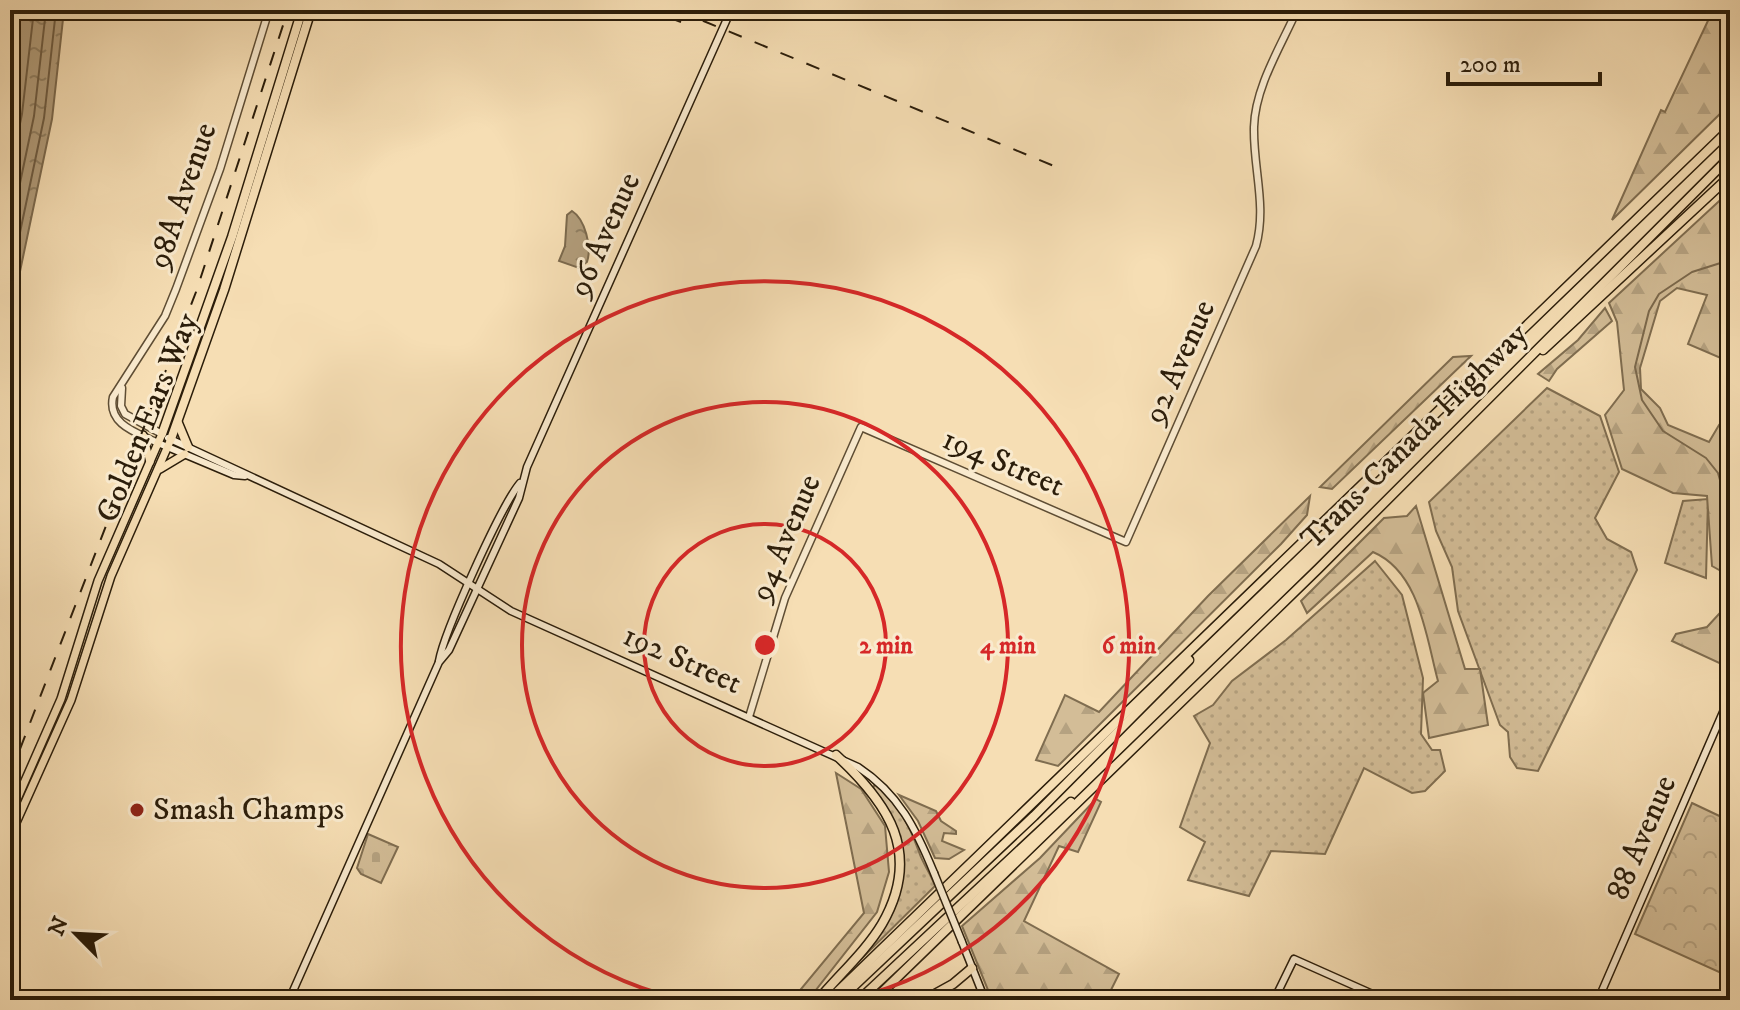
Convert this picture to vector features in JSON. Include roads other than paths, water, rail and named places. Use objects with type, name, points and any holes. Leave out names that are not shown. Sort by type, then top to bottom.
[{"type":"highway","name":"Golden Ears Way","points":[[160,438],[232,237],[302,10]]},
{"type":"highway","name":"Golden Ears Way","points":[[169,443],[224,290],[311,10]]},
{"type":"highway","name":"Trans-Canada Highway","points":[[829,1000],[1730,126]]},
{"type":"highway","name":"Trans-Canada Highway","points":[[874,1000],[1500,387],[1730,157]]},
{"type":"highway","points":[[1500,387],[1730,176]]},
{"type":"highway","points":[[178,422],[186,451]]},
{"type":"highway","name":"Trans-Canada Highway","points":[[839,1000],[1114,737],[1232,611]]},
{"type":"highway","name":"Trans-Canada Highway","points":[[859,1000],[1132,748]]},
{"type":"highway","points":[[818,1000],[881,925],[894,897],[899,866],[896,836],[885,807],[868,785],[836,755]]},
{"type":"highway","points":[[924,1000],[946,989],[972,968]]},
{"type":"main road","name":"98A Avenue","points":[[122,388],[176,289],[220,169],[269,10]]},
{"type":"main road","name":"96 Avenue","points":[[289,1000],[439,662],[519,498],[522,480],[731,10]]},
{"type":"main road","name":"92 Avenue","points":[[1126,542],[1253,257],[1261,227],[1255,114],[1263,86],[1297,10]]},
{"type":"main road","name":"192 Street","points":[[122,388],[113,397],[113,414],[124,426],[143,435],[160,438]]},
{"type":"main road","name":"192 Street","points":[[122,388],[121,406],[125,414],[169,443],[237,468],[245,476],[439,564],[511,611],[836,755],[872,776],[897,799],[920,838],[985,1000]]},
{"type":"main road","name":"194 Street","points":[[861,427],[1126,542]]},
{"type":"main road","name":"94 Avenue","points":[[749,717],[785,598],[861,427]]},
{"type":"main road","points":[[143,435],[150,462]]},
{"type":"main road","name":"Golden Ears Way","points":[[10,815],[61,699],[93,594],[160,438]]},
{"type":"main road","name":"Golden Ears Way","points":[[10,836],[71,700],[107,586],[169,443]]},
{"type":"main road","points":[[158,470],[186,451]]},
{"type":"main road","name":"88 Avenue","points":[[1598,1000],[1730,696]]},
{"type":"main road","points":[[1274,1000],[1294,959],[1386,1000]]},
{"type":"water","points":[[10,10],[64,10],[52,119],[10,319]]},
{"type":"water","points":[[572,211],[581,220],[588,241],[587,262],[579,268],[559,261],[565,246],[567,215]]},
{"type":"waterway","points":[[1730,260],[1692,272],[1659,294],[1649,311],[1635,367],[1642,400],[1663,431],[1706,458],[1718,473],[1730,515]]},
{"type":"railway","points":[[10,775],[196,292],[288,10]]},
{"type":"railway","points":[[648,10],[681,22]]},
{"type":"railway","points":[[677,10],[1054,166]]},
{"type":"place","name":"Smash Champs","points":[[137,810]]}]
